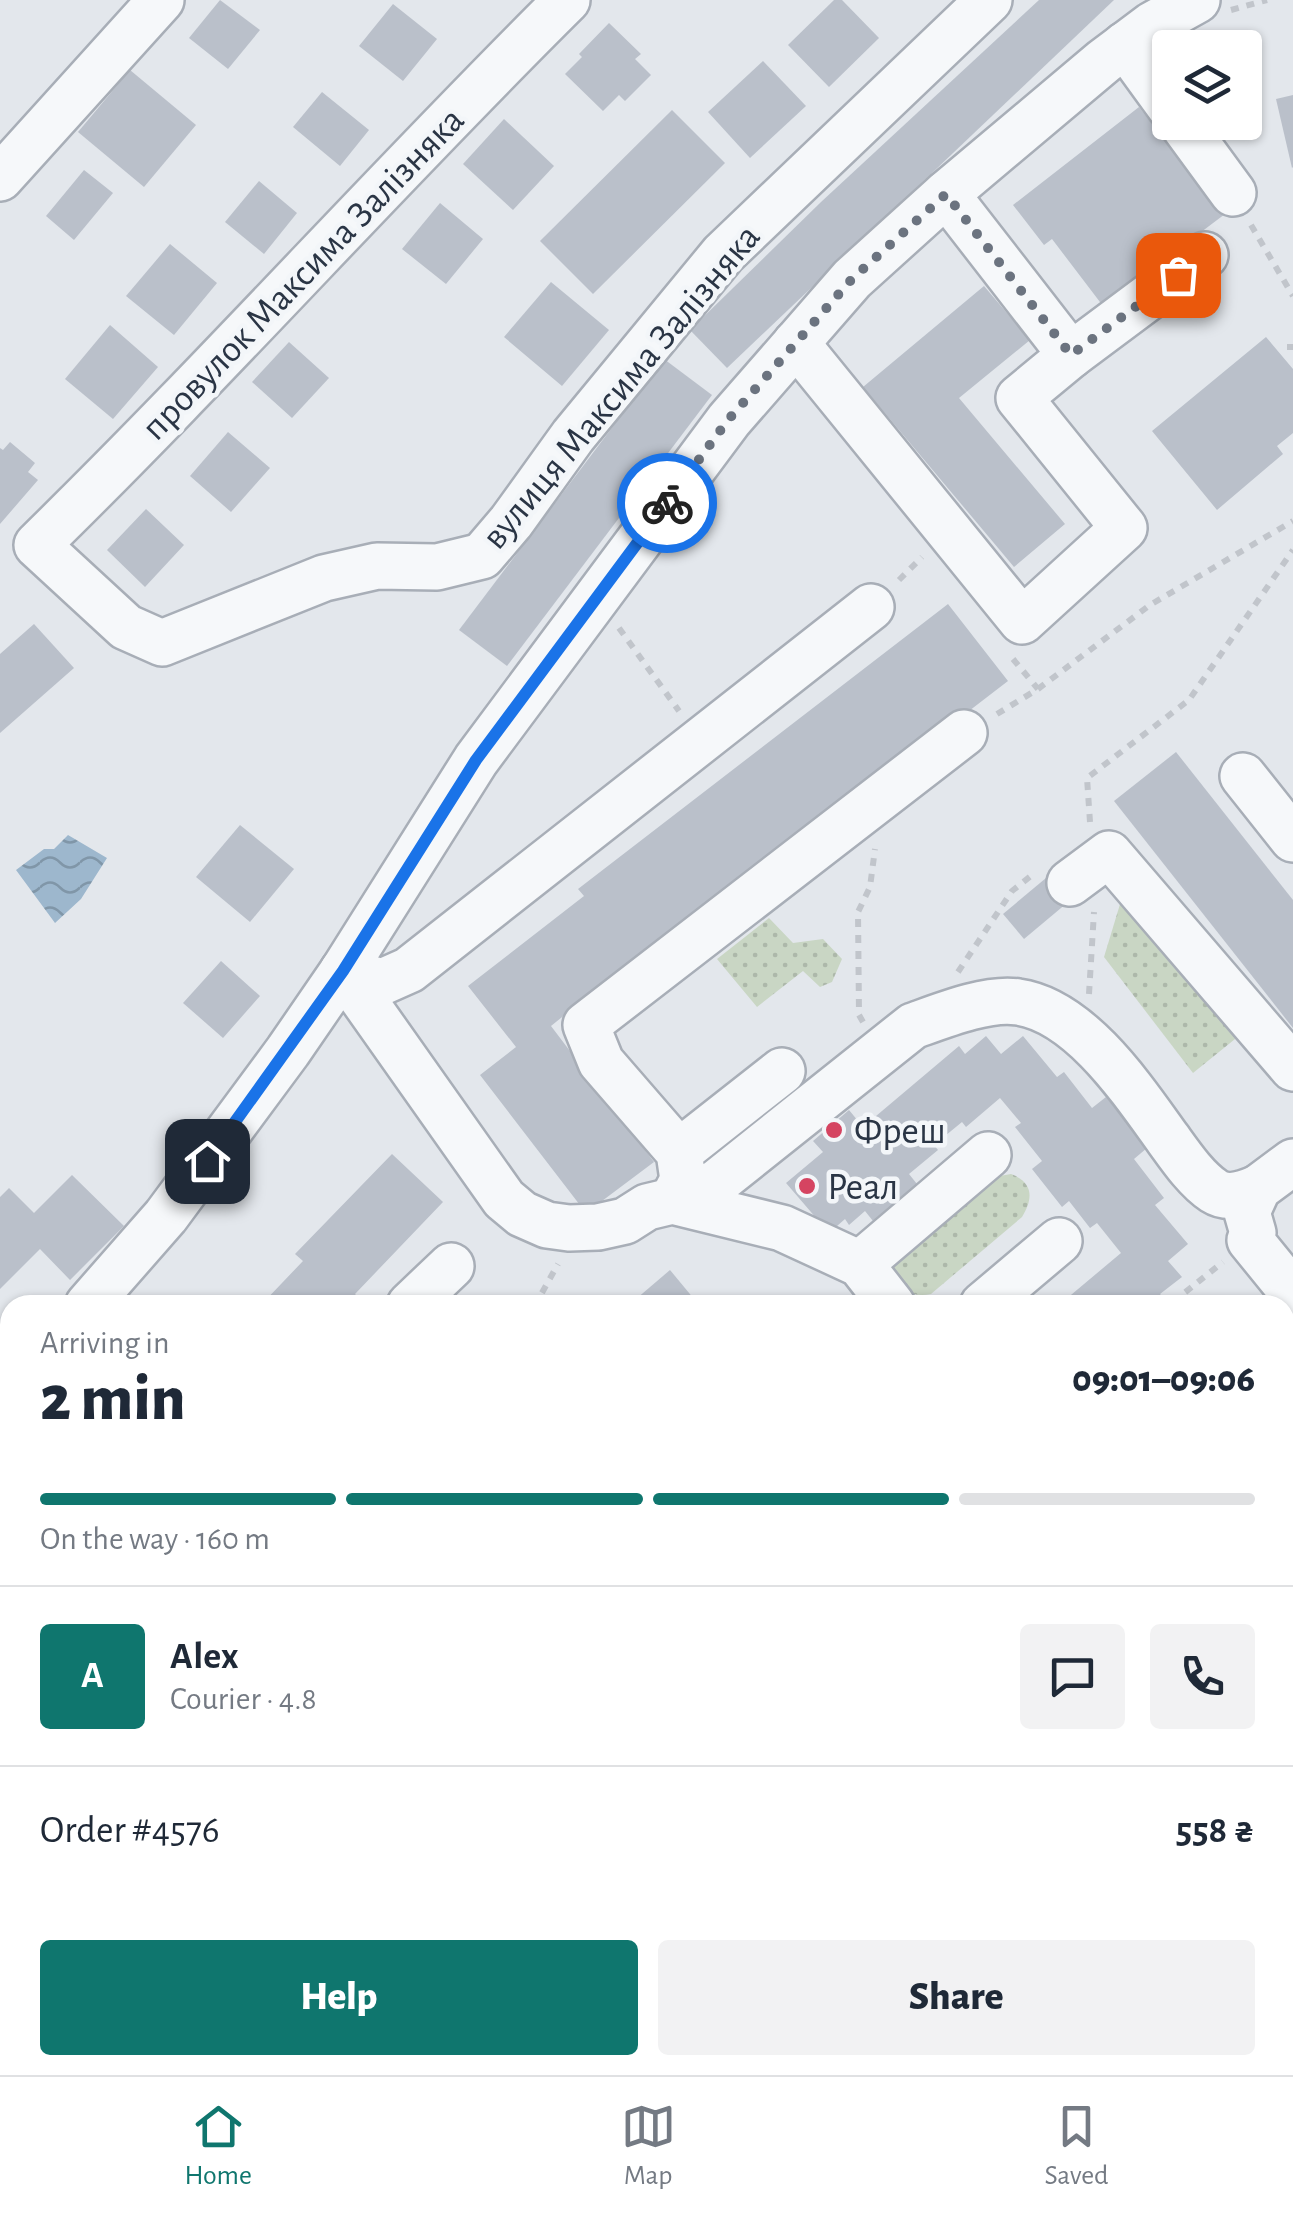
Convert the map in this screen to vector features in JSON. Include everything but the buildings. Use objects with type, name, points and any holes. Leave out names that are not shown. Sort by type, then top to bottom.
[{"type":"street","points":[[0,178],[161,0]]},
{"type":"street","name":"провулок Максима Залізняка","points":[[37,545],[567,0]]},
{"type":"street","name":"вулиця Максима Залізняка","points":[[37,545],[126,627],[162,643],[324,578],[377,566],[437,567],[482,556],[573,436],[723,254],[988,0]]},
{"type":"street","points":[[97,1295],[166,1216],[343,971],[476,760],[728,420],[852,279],[946,194],[1125,45],[1206,7]]},
{"type":"street","points":[[1125,45],[1152,82]]},
{"type":"street","points":[[1194,140],[1233,194]]},
{"type":"street","points":[[946,194],[1071,355]]},
{"type":"street","points":[[796,343],[1022,621],[1124,528],[1019,398],[1205,255]]},
{"type":"street","points":[[343,971],[382,982],[409,970],[871,607]]},
{"type":"street","points":[[672,1201],[683,1180],[678,1152],[602,1062],[586,1025],[964,734]]},
{"type":"street","points":[[1243,776],[1293,839]]},
{"type":"street","points":[[1069,872],[1110,854],[1293,1068]]},
{"type":"street","points":[[343,971],[504,1199],[522,1214],[547,1225],[598,1227],[625,1221],[647,1208],[716,1183],[913,1026],[948,1013],[1016,1001],[1049,1012],[1086,1040],[1122,1076],[1186,1164],[1216,1193],[1239,1196],[1276,1175]]},
{"type":"street","points":[[678,1152],[782,1071]]},
{"type":"street","points":[[860,1264],[988,1155]]},
{"type":"street","points":[[1276,1175],[1247,1212],[1253,1233],[1250,1240],[1293,1293]]},
{"type":"street","points":[[672,1201],[782,1228],[860,1264],[884,1295]]},
{"type":"street","points":[[995,1295],[1060,1241]]},
{"type":"street","points":[[421,1295],[451,1266]]},
{"type":"path","points":[[1206,7],[1266,0]]},
{"type":"path","points":[[1233,194],[1293,296]]},
{"type":"path","points":[[964,734],[1038,689],[1150,605],[1293,522]]},
{"type":"path","points":[[1069,872],[1088,778],[1189,700],[1293,550]]},
{"type":"path","points":[[871,607],[926,554]]},
{"type":"path","points":[[615,622],[701,740]]},
{"type":"path","points":[[1000,644],[1038,689]]},
{"type":"path","points":[[858,817],[876,850],[870,887],[858,912],[858,1014],[882,1052]]},
{"type":"path","points":[[953,981],[1012,891],[1069,872]]},
{"type":"path","points":[[1069,872],[1095,892],[1086,1040]]},
{"type":"path","points":[[1182,1295],[1250,1240]]},
{"type":"green space","points":[[1124,891],[1240,1035],[1193,1073],[1104,957]]},
{"type":"green space","points":[[769,918],[793,943],[823,939],[842,959],[832,982],[820,987],[803,971],[757,1007],[717,959]]},
{"type":"green space","points":[[1011,1174],[1024,1182],[1029,1192],[1022,1217],[931,1294],[913,1294],[899,1285],[891,1276],[895,1260],[994,1177]]},
{"type":"water","points":[[68,835],[107,858],[81,899],[55,923],[16,870],[44,849],[54,849]]},
{"type":"way so far","points":[[667,503],[728,420],[852,279],[946,194],[1071,355],[1178,275]]},
{"type":"place","name":"Фреш","points":[[834,1130]]},
{"type":"place","name":"Реал","points":[[807,1186]]},
{"type":"route","points":[[207,1161],[343,971],[476,760],[667,503]]}]
